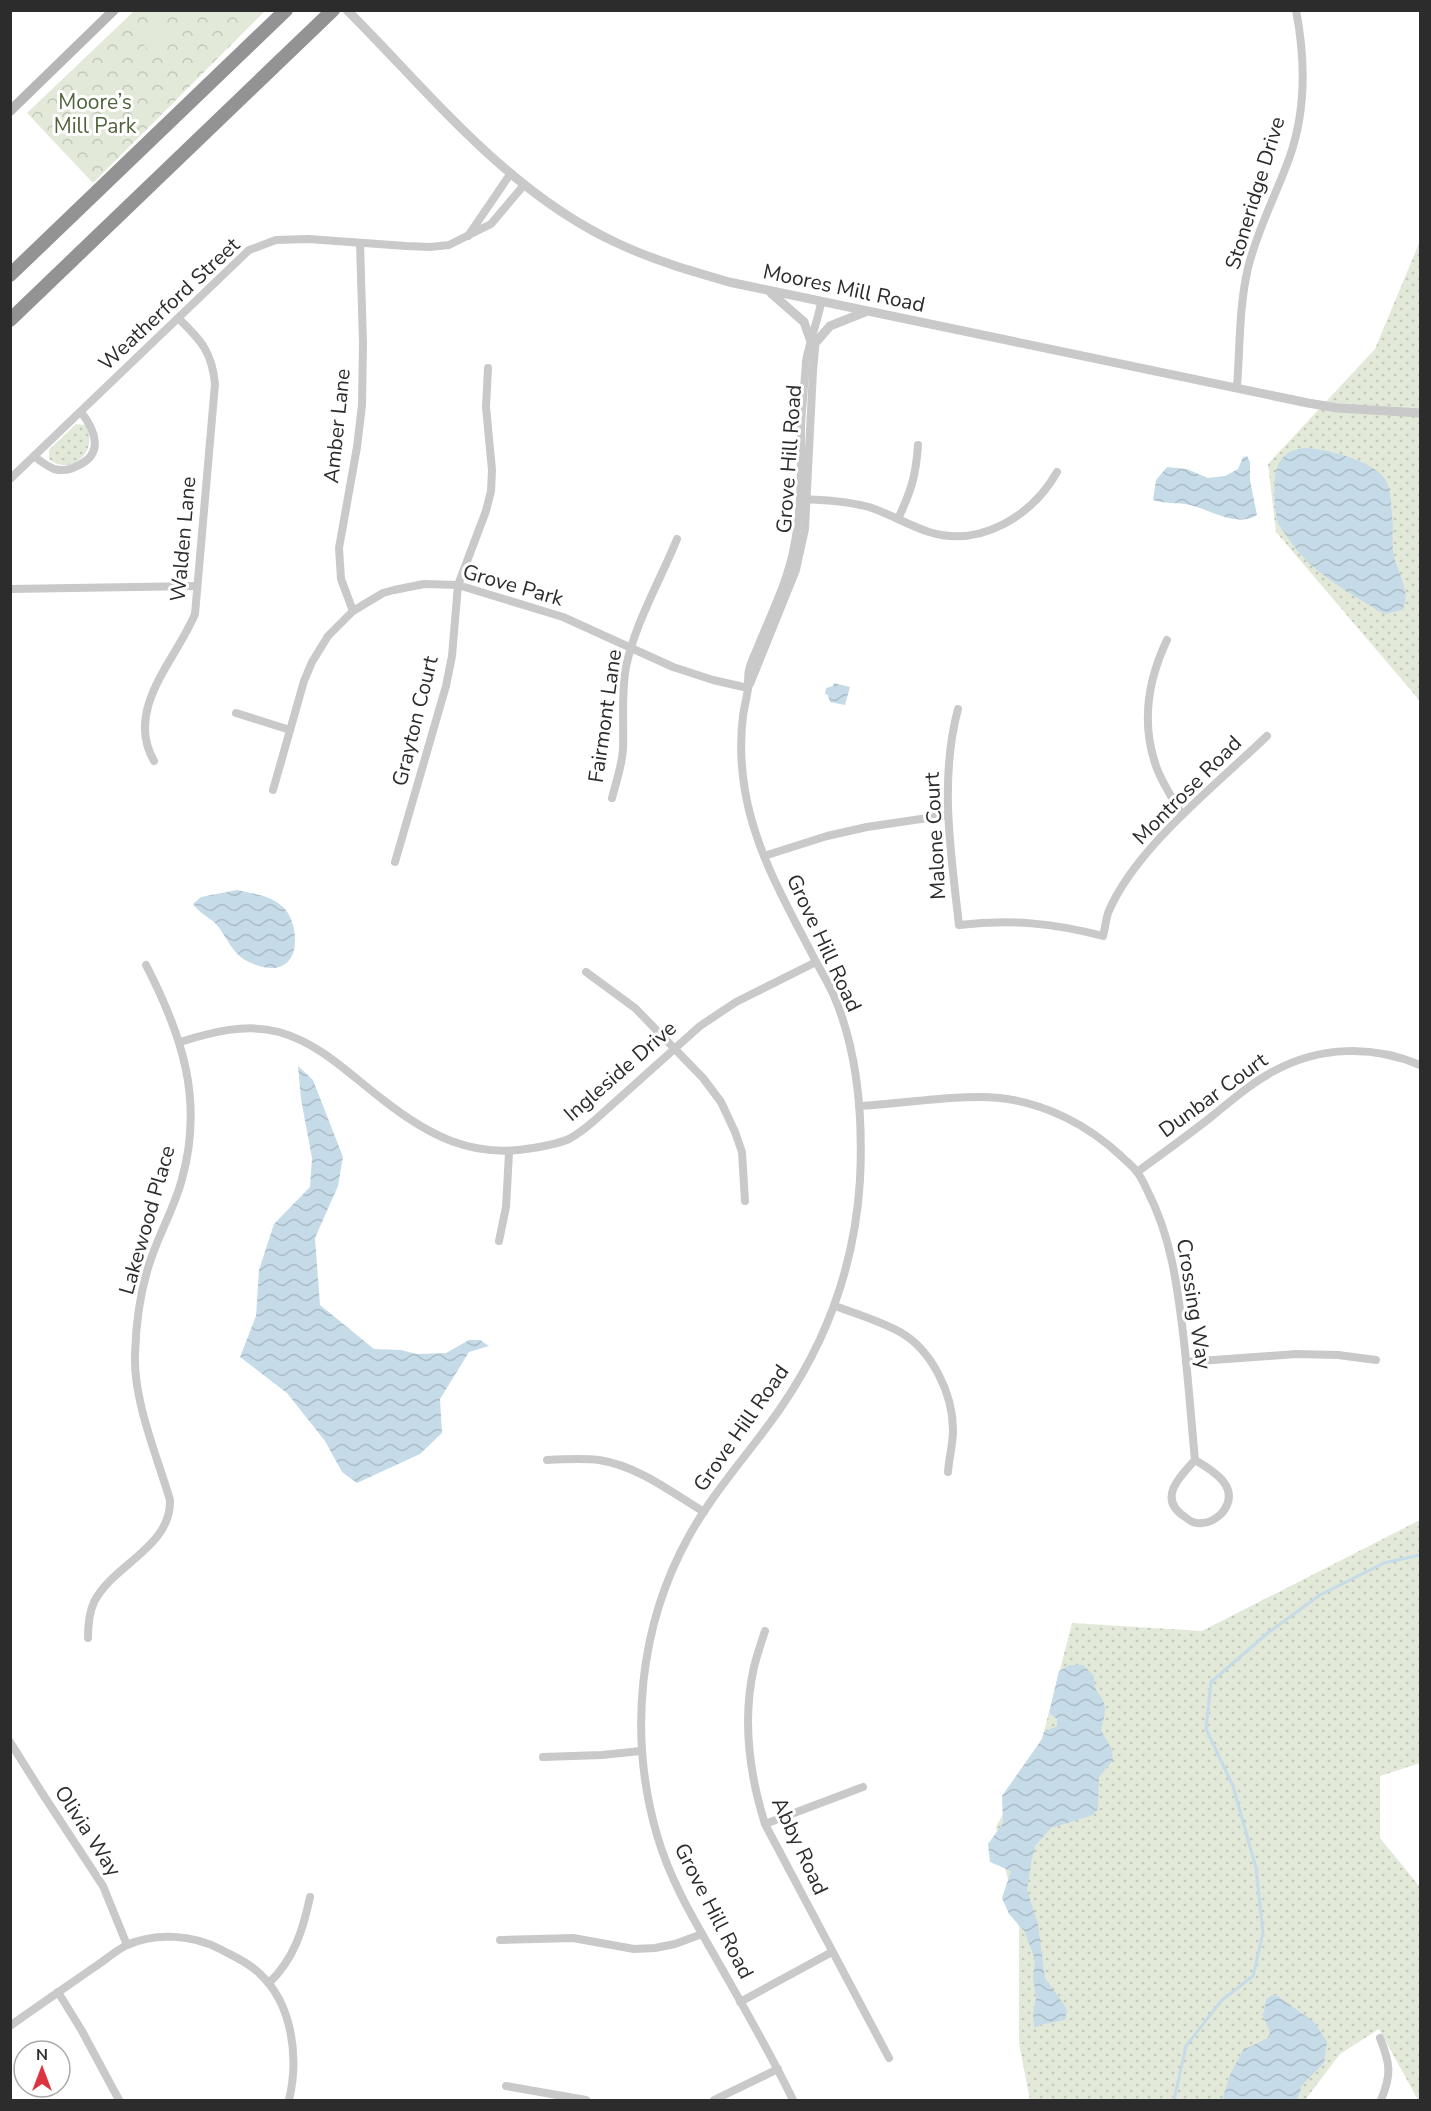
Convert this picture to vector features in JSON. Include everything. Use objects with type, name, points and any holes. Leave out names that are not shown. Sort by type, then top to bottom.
[{"type":"highway","points":[[10,274],[286,10]]},
{"type":"highway","points":[[10,320],[333,10]]},
{"type":"main road","points":[[10,111],[114,10]]},
{"type":"street","name":"Moores Mill Road","points":[[347,10],[463,132],[524,185],[570,218],[616,243],[677,267],[729,282],[821,303],[1338,408],[1420,413]]},
{"type":"street","name":"Stoneridge Drive","points":[[1237,387],[1247,271],[1290,154],[1299,115],[1303,64],[1301,34],[1296,10]]},
{"type":"street","points":[[468,236],[511,173]]},
{"type":"street","name":"Weatherford Street","points":[[10,479],[249,250],[276,240],[308,239],[430,247],[449,245],[491,224],[524,185]]},
{"type":"street","name":"Amber Lane","points":[[353,611],[341,579],[339,548],[362,405],[360,243]]},
{"type":"street","points":[[770,291],[804,322],[814,337],[830,326],[866,312]]},
{"type":"street","name":"Grove Hill Road","points":[[793,2100],[683,1898],[658,1839],[650,1810],[641,1751],[641,1695],[654,1622],[671,1574],[688,1538],[704,1512],[782,1405],[804,1370],[835,1306],[850,1257],[856,1215],[860,1163],[859,1106],[854,1067],[844,1025],[834,996],[764,856],[751,820],[744,787],[742,757],[742,721],[749,671],[791,560],[797,533],[802,499],[814,337],[821,303]]},
{"type":"street","name":"Walden Lane","points":[[154,761],[145,738],[148,700],[189,629],[195,614],[214,396],[214,370],[204,344],[178,318]]},
{"type":"street","name":"Grayton Court","points":[[395,862],[446,686],[452,656],[458,585],[486,511],[491,491],[492,470],[486,407],[488,368]]},
{"type":"street","points":[[34,456],[55,469],[67,470],[88,460],[94,451],[93,430],[81,412]]},
{"type":"street","points":[[898,519],[911,493],[917,469],[918,445]]},
{"type":"street","points":[[802,499],[857,504],[940,534],[962,536],[1006,524],[1024,512],[1039,499],[1057,472]]},
{"type":"street","name":"Fairmont Lane","points":[[612,798],[623,751],[623,686],[631,648],[677,539]]},
{"type":"street","name":"Grove Park","points":[[273,790],[304,681],[312,662],[328,636],[353,611],[383,593],[394,590],[424,584],[458,585],[563,617],[673,667],[748,688]]},
{"type":"street","points":[[10,589],[197,586]]},
{"type":"street","points":[[1167,640],[1151,681],[1148,723],[1155,764],[1182,815]]},
{"type":"street","name":"Malone Court","points":[[958,709],[952,732],[948,776],[948,815],[959,925],[1022,921],[1066,926],[1103,936]]},
{"type":"street","points":[[236,713],[290,730]]},
{"type":"street","name":"Montrose Road","points":[[1103,936],[1108,914],[1140,862],[1182,815],[1267,736]]},
{"type":"street","points":[[764,856],[827,836],[867,827],[948,815]]},
{"type":"street","name":"Ingleside Drive","points":[[180,1042],[205,1034],[237,1028],[279,1032],[317,1048],[416,1125],[443,1139],[509,1153],[558,1143],[577,1134],[699,1026],[736,1002],[816,962]]},
{"type":"street","name":"Lakewood Place","points":[[88,1638],[90,1614],[98,1595],[163,1530],[170,1511],[170,1500],[140,1399],[135,1358],[142,1297],[151,1257],[182,1181],[189,1148],[190,1095],[180,1042],[146,965]]},
{"type":"street","points":[[586,972],[626,999],[675,1048],[715,1094],[735,1132],[744,1163],[746,1201]]},
{"type":"street","name":"Dunbar Court","points":[[1137,1172],[1256,1082],[1292,1062],[1322,1053],[1354,1050],[1375,1052],[1420,1065]]},
{"type":"street","name":"Crossing Way","points":[[859,1106],[896,1105],[968,1097],[999,1098],[1020,1102],[1070,1119],[1108,1144],[1137,1172],[1160,1219],[1170,1249],[1186,1362],[1195,1460]]},
{"type":"street","points":[[499,1241],[506,1207],[509,1153]]},
{"type":"street","points":[[835,1306],[899,1332],[923,1352],[934,1368],[947,1397],[953,1430],[948,1472]]},
{"type":"street","points":[[1186,1362],[1296,1354],[1338,1355],[1376,1360]]},
{"type":"street","points":[[547,1460],[598,1460],[618,1465],[655,1481],[704,1512]]},
{"type":"street","points":[[1195,1460],[1216,1472],[1228,1488],[1226,1507],[1220,1515],[1203,1523],[1193,1523],[1176,1512],[1172,1503],[1174,1483],[1195,1460]]},
{"type":"street","name":"Abby Road","points":[[765,1632],[754,1667],[749,1699],[748,1731],[755,1792],[765,1824],[889,2058]]},
{"type":"street","name":"Olivia Way","points":[[10,1742],[103,1886],[127,1945]]},
{"type":"street","points":[[543,1757],[641,1751]]},
{"type":"street","points":[[765,1824],[863,1787]]},
{"type":"street","points":[[269,1983],[290,1959],[303,1929],[310,1897]]},
{"type":"street","points":[[500,1940],[573,1938],[634,1949],[675,1944],[702,1934]]},
{"type":"street","points":[[10,2025],[127,1945],[162,1937],[200,1940],[240,1959],[258,1971],[269,1983],[287,2019],[294,2053],[289,2100]]},
{"type":"street","points":[[740,2002],[832,1952]]},
{"type":"street","points":[[58,1992],[119,2100]]},
{"type":"street","points":[[1380,2038],[1389,2060],[1389,2077],[1381,2100]]},
{"type":"street","points":[[714,2100],[778,2069]]},
{"type":"street","points":[[506,2086],[586,2100]]},
{"type":"green space","name":"Moore’s Mill Park","points":[[134,11],[265,11],[93,183],[27,113]]},
{"type":"green space","points":[[159,19],[171,32],[149,51],[137,37]]},
{"type":"green space","points":[[1420,241],[1420,701],[1276,532],[1268,464],[1375,349]]},
{"type":"green space","points":[[76,424],[85,425],[89,434],[89,443],[81,458],[66,465],[49,459],[49,450]]},
{"type":"green space","points":[[1420,1520],[1420,1763],[1380,1776],[1380,1838],[1420,1887],[1420,2100],[1379,2029],[1340,2054],[1305,2100],[1030,2100],[1019,2043],[1019,1928],[996,1827],[1042,1739],[1072,1623],[1202,1631]]},
{"type":"water","points":[[1305,448],[1336,453],[1360,461],[1379,472],[1385,479],[1393,520],[1394,557],[1406,598],[1402,610],[1384,614],[1345,590],[1308,562],[1280,527],[1275,500],[1276,470],[1284,456]]},
{"type":"water","points":[[1247,456],[1250,462],[1250,480],[1257,515],[1249,519],[1233,519],[1190,505],[1153,500],[1156,480],[1167,467],[1187,469],[1208,478],[1225,476],[1238,469],[1243,457]]},
{"type":"water","points":[[834,683],[850,687],[845,705],[830,702],[828,695],[825,694],[826,688],[833,686]]},
{"type":"water","points":[[237,890],[268,898],[288,913],[295,941],[294,951],[284,965],[268,968],[241,958],[214,922],[193,904],[201,897]]},
{"type":"water","points":[[298,1066],[313,1080],[343,1157],[338,1186],[315,1238],[320,1305],[374,1349],[401,1350],[417,1354],[446,1353],[469,1340],[480,1340],[489,1346],[469,1352],[440,1399],[442,1433],[420,1454],[357,1483],[342,1472],[325,1441],[287,1393],[240,1357],[256,1316],[259,1270],[274,1224],[310,1187],[312,1158],[301,1099]]},
{"type":"water","points":[[1070,1665],[1083,1665],[1094,1676],[1096,1690],[1105,1707],[1101,1730],[1112,1750],[1113,1760],[1099,1777],[1098,1809],[1093,1815],[1051,1828],[1035,1846],[1027,1890],[1038,1924],[1045,1978],[1067,2009],[1065,2020],[1034,2028],[1035,1960],[1025,1932],[1009,1914],[1002,1898],[1011,1871],[990,1862],[988,1844],[1003,1823],[1002,1796],[1042,1739],[1044,1732],[1057,1726],[1057,1719],[1049,1713],[1059,1671]]},
{"type":"water","points":[[1273,1995],[1278,1996],[1315,2023],[1327,2042],[1324,2063],[1302,2085],[1297,2100],[1222,2100],[1230,2075],[1243,2050],[1270,2037],[1262,2014],[1266,1999]]},
{"type":"waterway","points":[[1174,2100],[1186,2046],[1222,2000],[1253,1976],[1263,1933],[1256,1868],[1233,1786],[1206,1729],[1211,1682],[1269,1632],[1320,1595],[1384,1563],[1420,1555]]}]
